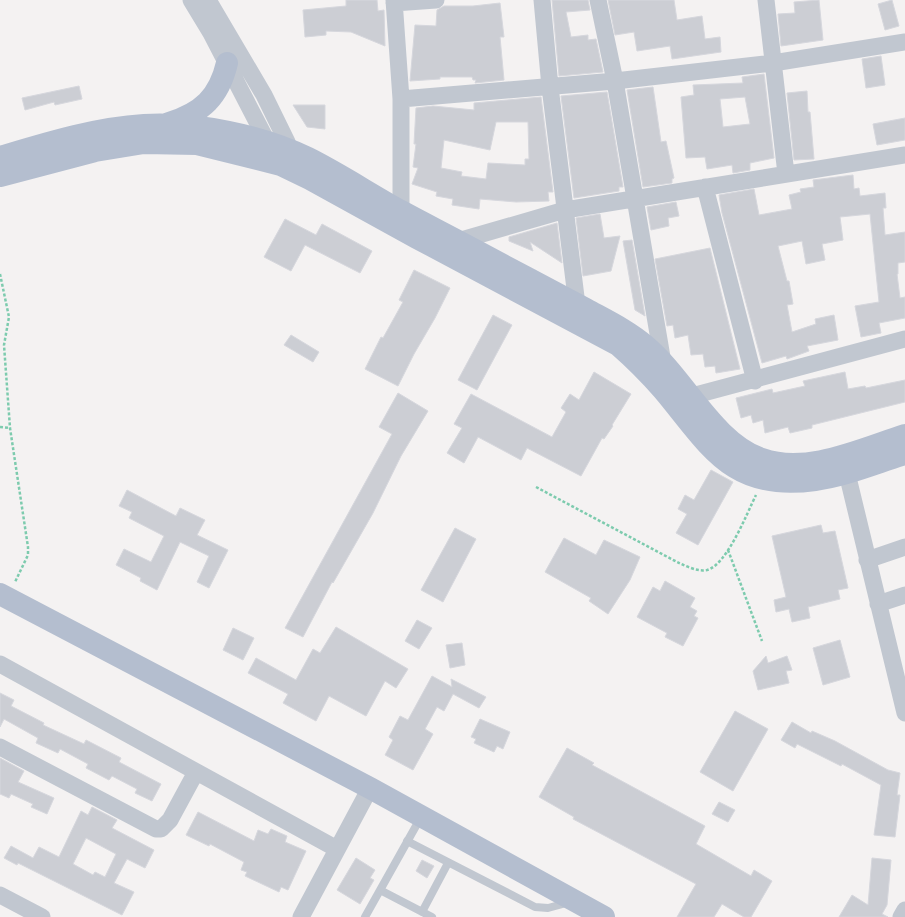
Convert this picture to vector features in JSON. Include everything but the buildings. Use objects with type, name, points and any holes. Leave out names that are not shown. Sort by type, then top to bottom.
[{"type":"main road","points":[[166,124],[195,113],[207,104],[224,78],[227,63]]},
{"type":"main road","points":[[0,157],[88,133],[118,128],[166,124],[205,128],[268,143],[285,161],[310,179],[420,230],[618,345],[663,390],[702,438],[736,469],[764,481],[788,483],[816,480],[845,463],[905,435]]},
{"type":"main road","points":[[0,176],[95,151],[144,143],[197,144],[285,161],[308,158],[401,211],[420,230],[458,241],[578,304],[626,332],[646,346],[663,363],[730,440],[744,452],[763,460],[798,465],[814,463],[845,463],[905,454]]},
{"type":"main road","points":[[2,601],[211,703],[422,816],[604,917]]},
{"type":"street","points":[[191,0],[211,33],[268,143]]},
{"type":"street","points":[[208,0],[264,95],[285,161]]},
{"type":"street","points":[[401,211],[401,99],[394,2],[436,0]]},
{"type":"street","points":[[542,0],[550,87],[578,304]]},
{"type":"street","points":[[598,0],[615,81],[663,363]]},
{"type":"street","points":[[766,0],[786,174]]},
{"type":"street","points":[[401,99],[615,81],[773,63],[905,42]]},
{"type":"street","points":[[458,241],[566,210],[636,200],[705,187],[905,155]]},
{"type":"street","points":[[705,187],[755,380]]},
{"type":"street","points":[[692,396],[905,339]]},
{"type":"street","points":[[845,463],[905,713]]},
{"type":"street","points":[[868,560],[905,548]]},
{"type":"street","points":[[878,604],[905,595]]},
{"type":"street","points":[[0,664],[336,849]]},
{"type":"street","points":[[0,747],[156,829],[161,829],[170,820],[196,772]]},
{"type":"street","points":[[301,917],[336,849],[370,788]]},
{"type":"street","points":[[0,895],[42,917]]},
{"type":"street","points":[[901,917],[905,910]]},
{"type":"lane","points":[[365,917],[422,816]]},
{"type":"lane","points":[[408,841],[535,908],[548,908],[575,901]]},
{"type":"lane","points":[[422,912],[448,863]]},
{"type":"lane","points":[[380,890],[432,917]]},
{"type":"path","points":[[0,274],[9,317],[4,345],[10,428],[28,555],[2,601]]},
{"type":"path","points":[[0,427],[10,428]]},
{"type":"path","points":[[536,486],[688,567],[708,570],[714,566],[728,549],[764,481]]},
{"type":"path","points":[[728,549],[762,641]]}]
